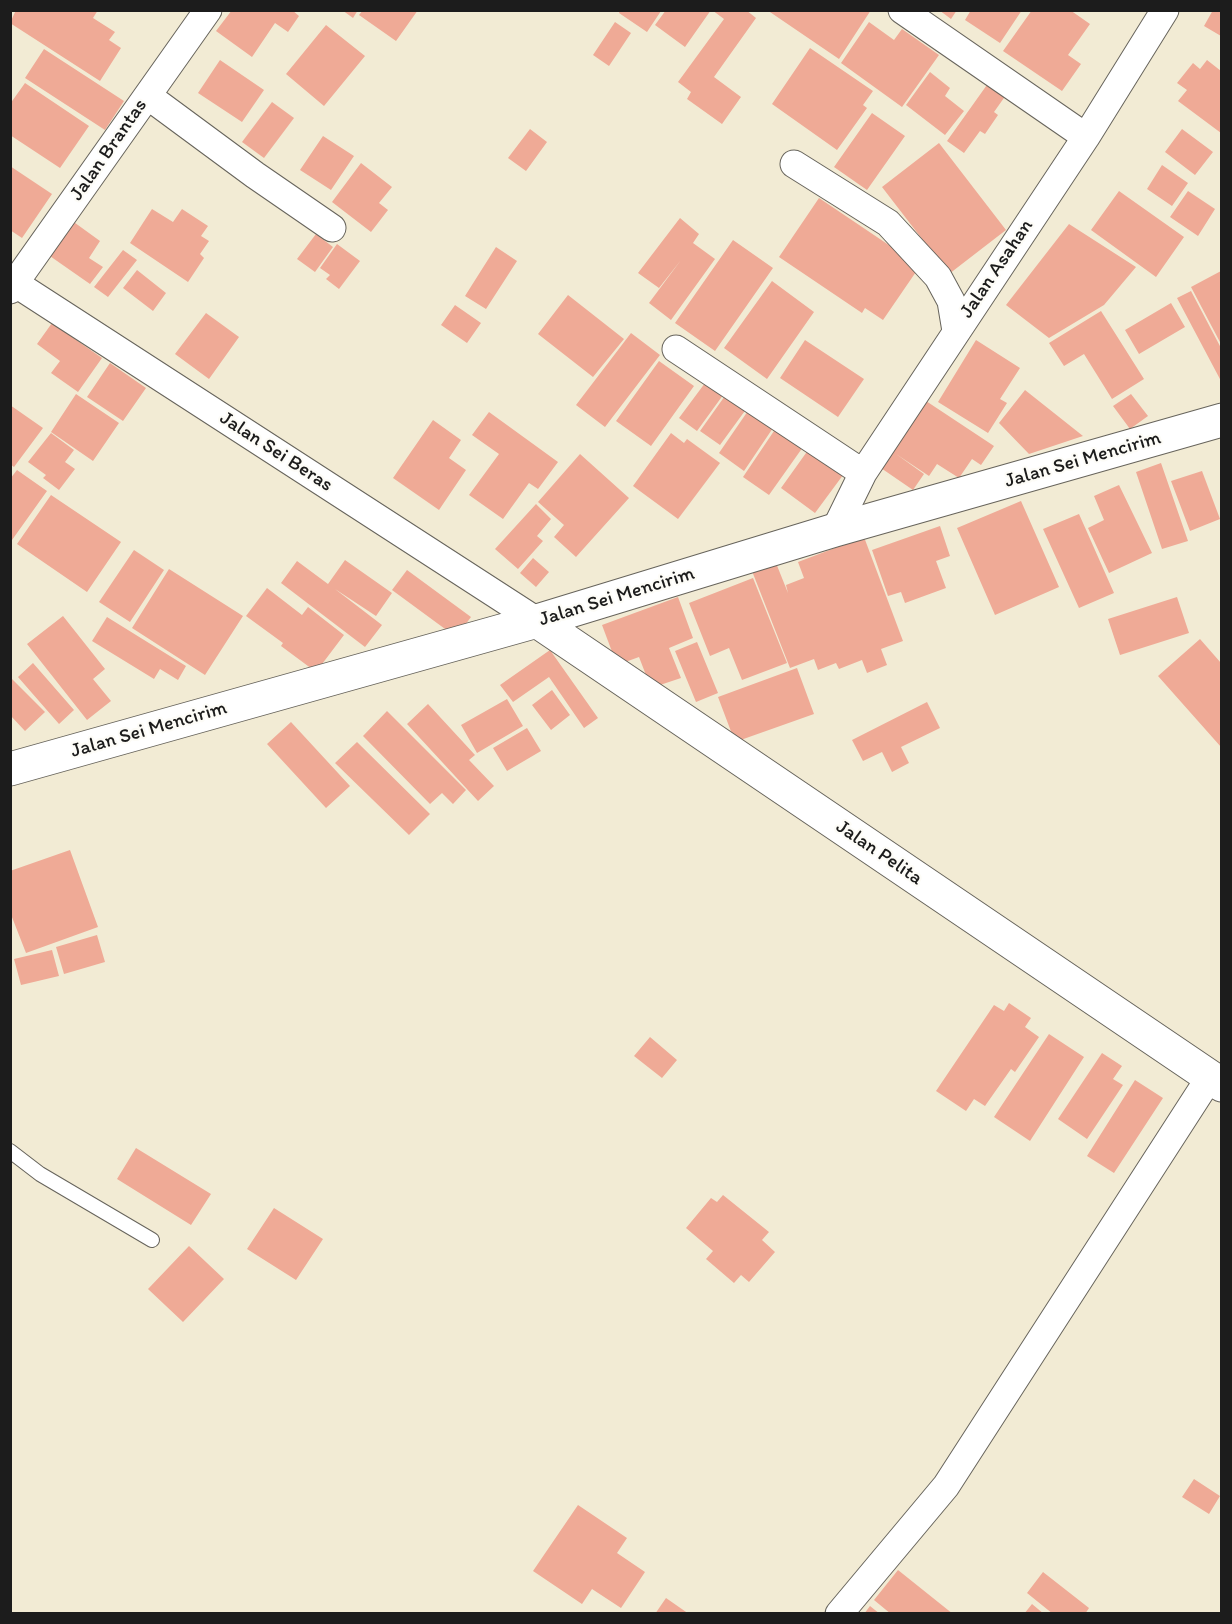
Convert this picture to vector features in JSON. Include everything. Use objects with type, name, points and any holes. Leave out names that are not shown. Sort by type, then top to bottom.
[{"type":"street","name":"Jalan Brantas","points":[[12,284],[208,10]]},
{"type":"street","points":[[902,10],[1086,137]]},
{"type":"street","name":"Jalan Asahan","points":[[835,530],[862,473],[1086,137],[1165,10]]},
{"type":"street","points":[[148,96],[255,175],[332,228]]},
{"type":"street","points":[[794,164],[888,223],[938,277],[951,301],[956,331]]},
{"type":"street","name":"Jalan Sei Beras","points":[[12,284],[537,621]]},
{"type":"street","points":[[676,349],[862,473]]},
{"type":"street","name":"Jalan Sei Mencirim","points":[[10,769],[537,621],[835,530],[1221,420]]},
{"type":"street","name":"Jalan Pelita","points":[[537,621],[1216,1081]]},
{"type":"street","points":[[839,1614],[946,1486],[1216,1081]]},
{"type":"lane","points":[[10,1152],[40,1174],[152,1240]]},
{"type":"building","points":[[16,10],[98,10],[93,18],[115,32],[109,40],[121,48],[100,81],[10,23]]},
{"type":"building","points":[[232,10],[292,10],[299,16],[288,32],[275,23],[252,57],[216,31]]},
{"type":"building","points":[[342,10],[358,10],[353,18]]},
{"type":"building","points":[[363,10],[418,10],[396,41],[359,15]]},
{"type":"building","points":[[620,10],[661,11],[647,32],[619,13]]},
{"type":"building","points":[[666,10],[711,10],[685,47],[655,25]]},
{"type":"building","points":[[712,10],[746,10],[756,18],[714,77],[741,97],[722,124],[687,99],[691,92],[678,82],[724,19]]},
{"type":"building","points":[[767,10],[871,10],[839,59]]},
{"type":"building","points":[[939,10],[957,10],[951,19]]},
{"type":"building","points":[[971,10],[1022,10],[1000,43],[965,20]]},
{"type":"building","points":[[1032,10],[1070,10],[1090,24],[1068,55],[1081,64],[1062,91],[1003,51]]},
{"type":"building","points":[[1213,10],[1221,10],[1221,36],[1204,26]]},
{"type":"building","points":[[615,22],[631,33],[609,66],[593,55]]},
{"type":"building","points":[[869,22],[894,40],[902,29],[939,55],[902,107],[841,63]]},
{"type":"building","points":[[326,25],[365,56],[324,106],[286,74]]},
{"type":"building","points":[[810,48],[873,91],[863,105],[867,108],[837,150],[772,104]]},
{"type":"building","points":[[44,49],[124,101],[105,130],[25,78]]},
{"type":"building","points":[[220,60],[264,90],[242,122],[198,93]]},
{"type":"building","points":[[1207,60],[1221,71],[1221,133],[1178,101],[1187,90],[1177,83],[1193,63],[1200,69]]},
{"type":"building","points":[[930,72],[950,88],[945,96],[964,111],[945,135],[906,105]]},
{"type":"building","points":[[994,75],[1011,88],[994,112],[998,115],[985,134],[980,131],[964,153],[947,141]]},
{"type":"building","points":[[25,83],[89,126],[60,168],[10,135],[10,104]]},
{"type":"building","points":[[272,102],[294,118],[264,158],[242,142]]},
{"type":"building","points":[[872,113],[905,136],[867,190],[834,167]]},
{"type":"building","points":[[530,129],[547,142],[526,171],[508,158]]},
{"type":"building","points":[[1182,129],[1213,152],[1195,175],[1165,152]]},
{"type":"building","points":[[323,136],[354,156],[331,190],[300,170]]},
{"type":"building","points":[[939,143],[1006,230],[949,274],[882,187]]},
{"type":"building","points":[[361,163],[392,187],[379,203],[388,210],[371,232],[332,202]]},
{"type":"building","points":[[1162,165],[1188,183],[1172,206],[1147,189]]},
{"type":"building","points":[[10,166],[52,194],[22,238],[10,230]]},
{"type":"building","points":[[1119,191],[1184,237],[1156,277],[1091,230]]},
{"type":"building","points":[[1188,191],[1215,209],[1198,236],[1170,217]]},
{"type":"building","points":[[819,198],[920,266],[883,320],[865,308],[862,313],[779,257]]},
{"type":"building","points":[[152,209],[173,222],[182,209],[208,226],[201,236],[209,241],[200,254],[204,258],[188,282],[130,243]]},
{"type":"building","points":[[680,218],[699,234],[693,243],[715,259],[671,320],[649,303],[681,260],[659,288],[638,273]]},
{"type":"building","points":[[71,220],[100,241],[89,258],[103,267],[90,284],[47,254]]},
{"type":"building","points":[[1069,224],[1136,267],[1104,305],[1049,338],[1006,305]]},
{"type":"building","points":[[316,234],[333,247],[315,272],[297,259]]},
{"type":"building","points":[[733,240],[773,268],[715,351],[675,323]]},
{"type":"building","points":[[337,244],[360,261],[339,289],[326,279],[330,275],[320,268]]},
{"type":"building","points":[[496,247],[517,261],[486,309],[465,296]]},
{"type":"building","points":[[123,250],[137,260],[108,297],[94,287]]},
{"type":"building","points":[[137,270],[166,293],[153,311],[123,288]]},
{"type":"building","points":[[1221,271],[1221,344],[1191,287]]},
{"type":"building","points":[[772,281],[814,312],[767,379],[724,348]]},
{"type":"building","points":[[1191,291],[1221,348],[1221,381],[1177,298]]},
{"type":"building","points":[[568,295],[624,339],[593,377],[538,334]]},
{"type":"building","points":[[1171,303],[1185,327],[1139,354],[1125,330]]},
{"type":"building","points":[[455,305],[481,323],[467,343],[441,325]]},
{"type":"building","points":[[1101,311],[1144,379],[1112,399],[1084,354],[1064,366],[1049,343]]},
{"type":"building","points":[[206,313],[239,337],[209,379],[175,354]]},
{"type":"building","points":[[52,323],[102,358],[78,392],[51,373],[60,361],[37,344]]},
{"type":"building","points":[[631,333],[660,355],[605,427],[576,405]]},
{"type":"building","points":[[805,340],[864,379],[838,417],[780,378]]},
{"type":"building","points":[[976,340],[1020,368],[1000,399],[1007,403],[988,433],[938,402]]},
{"type":"building","points":[[659,361],[694,386],[651,446],[616,421]]},
{"type":"building","points":[[110,363],[146,388],[123,421],[87,397]]},
{"type":"building","points":[[708,379],[726,391],[697,431],[679,418]]},
{"type":"building","points":[[1025,390],[1083,436],[1029,454],[999,423]]},
{"type":"building","points":[[727,393],[747,408],[720,445],[700,431]]},
{"type":"building","points":[[76,394],[119,423],[93,461],[51,432]]},
{"type":"building","points":[[1131,394],[1148,416],[1130,429],[1113,406]]},
{"type":"building","points":[[923,399],[994,446],[981,465],[972,459],[959,478],[937,464],[929,476],[896,454],[924,474],[913,490],[878,466]]},
{"type":"building","points":[[10,405],[43,428],[14,467],[10,464]]},
{"type":"building","points":[[752,405],[777,422],[744,471],[719,453]]},
{"type":"building","points":[[489,412],[558,462],[538,489],[529,483],[503,519],[469,495],[499,454],[472,435]]},
{"type":"building","points":[[433,420],[461,440],[449,458],[466,470],[439,510],[393,478]]},
{"type":"building","points":[[776,428],[803,447],[769,495],[743,477]]},
{"type":"building","points":[[51,433],[74,450],[65,462],[75,469],[59,490],[43,478],[46,475],[28,462]]},
{"type":"building","points":[[671,433],[684,443],[687,439],[720,463],[678,519],[633,486]]},
{"type":"building","points":[[811,446],[846,471],[815,513],[781,488]]},
{"type":"building","points":[[580,454],[629,498],[576,557],[554,537],[564,525],[538,502]]},
{"type":"building","points":[[1161,463],[1188,541],[1162,549],[1136,472]]},
{"type":"building","points":[[17,470],[47,491],[12,540],[10,479]]},
{"type":"building","points":[[1202,471],[1220,519],[1190,531],[1171,481]]},
{"type":"building","points":[[1119,485],[1152,553],[1109,573],[1088,528],[1104,520],[1094,496]]},
{"type":"building","points":[[51,495],[121,542],[87,592],[17,544]]},
{"type":"building","points":[[1021,501],[1059,587],[995,615],[957,528]]},
{"type":"building","points":[[536,504],[551,519],[537,536],[543,541],[518,569],[495,549]]},
{"type":"building","points":[[1079,514],[1114,593],[1079,608],[1043,529]]},
{"type":"building","points":[[940,526],[950,556],[936,561],[946,588],[905,603],[901,592],[888,596],[872,550]]},
{"type":"building","points":[[864,537],[903,641],[881,649],[887,665],[867,673],[862,660],[839,669],[836,663],[818,670],[814,659],[790,668],[752,571],[776,563],[788,593],[786,585],[804,578],[798,562]]},
{"type":"building","points":[[134,550],[164,570],[130,622],[99,602]]},
{"type":"building","points":[[533,558],[549,572],[536,587],[520,573]]},
{"type":"building","points":[[345,560],[392,593],[376,616],[335,589],[382,625],[365,647],[281,583],[297,561],[328,584]]},
{"type":"building","points":[[169,569],[243,616],[205,675],[132,628]]},
{"type":"building","points":[[407,570],[471,617],[456,637],[392,590]]},
{"type":"building","points":[[753,578],[787,663],[742,680],[729,648],[710,656],[689,603]]},
{"type":"building","points":[[267,588],[302,615],[308,607],[344,635],[316,672],[281,646],[283,643],[246,616]]},
{"type":"building","points":[[678,597],[693,638],[669,648],[681,678],[651,688],[639,657],[617,665],[602,625]]},
{"type":"building","points":[[1177,597],[1189,633],[1120,655],[1108,619]]},
{"type":"building","points":[[63,616],[105,669],[93,679],[111,701],[87,720],[27,644]]},
{"type":"building","points":[[107,617],[186,666],[178,680],[160,669],[154,679],[92,641]]},
{"type":"building","points":[[1200,639],[1221,663],[1221,747],[1158,676]]},
{"type":"building","points":[[697,642],[718,693],[696,702],[675,651]]},
{"type":"building","points":[[550,650],[598,718],[584,728],[549,677],[513,702],[500,685]]},
{"type":"building","points":[[33,663],[74,710],[59,724],[18,677]]},
{"type":"building","points":[[797,668],[814,714],[735,742],[718,697]]},
{"type":"building","points":[[10,677],[45,712],[25,731],[10,715]]},
{"type":"building","points":[[552,690],[570,715],[551,730],[532,705]]},
{"type":"building","points":[[507,699],[523,726],[477,753],[461,725]]},
{"type":"building","points":[[927,702],[940,728],[901,747],[909,763],[892,772],[882,752],[863,761],[852,740]]},
{"type":"building","points":[[428,704],[475,755],[469,760],[494,786],[478,801],[407,724]]},
{"type":"building","points":[[387,711],[466,790],[453,804],[442,793],[430,804],[363,736]]},
{"type":"building","points":[[291,722],[350,786],[326,808],[267,744]]},
{"type":"building","points":[[527,728],[541,751],[507,771],[493,748]]},
{"type":"building","points":[[357,742],[430,814],[409,835],[335,763]]},
{"type":"building","points":[[70,850],[98,927],[26,953],[10,912],[10,871]]},
{"type":"building","points":[[97,935],[105,962],[64,974],[56,947]]},
{"type":"building","points":[[52,950],[59,976],[21,985],[14,959]]},
{"type":"building","points":[[1009,1003],[1031,1018],[1025,1027],[1039,1037],[1015,1072],[1011,1069],[985,1106],[974,1099],[966,1111],[936,1091],[994,1005],[1004,1011]]},
{"type":"building","points":[[1049,1034],[1084,1057],[1030,1141],[994,1117]]},
{"type":"building","points":[[650,1037],[677,1060],[662,1078],[634,1056]]},
{"type":"building","points":[[1102,1053],[1122,1066],[1113,1079],[1123,1085],[1087,1139],[1058,1119]]},
{"type":"building","points":[[1135,1080],[1163,1098],[1114,1173],[1087,1156]]},
{"type":"building","points":[[136,1148],[211,1194],[191,1225],[117,1179]]},
{"type":"building","points":[[723,1195],[769,1232],[762,1240],[775,1252],[749,1282],[741,1275],[734,1283],[706,1259],[713,1251],[686,1228],[711,1198],[717,1202]]},
{"type":"building","points":[[274,1208],[323,1239],[296,1280],[247,1249]]},
{"type":"building","points":[[189,1246],[224,1279],[183,1322],[148,1289]]},
{"type":"building","points":[[1194,1479],[1220,1496],[1209,1514],[1182,1497]]},
{"type":"building","points":[[578,1505],[627,1538],[617,1553],[645,1572],[621,1608],[592,1589],[582,1604],[533,1571]]},
{"type":"building","points":[[898,1570],[953,1614],[891,1614],[874,1600]]},
{"type":"building","points":[[1043,1572],[1089,1608],[1085,1614],[1053,1614],[1027,1593]]},
{"type":"building","points":[[666,1598],[689,1614],[655,1614]]},
{"type":"building","points":[[1032,1604],[1044,1614],[1024,1614]]},
{"type":"building","points":[[870,1606],[880,1614],[864,1614]]}]
